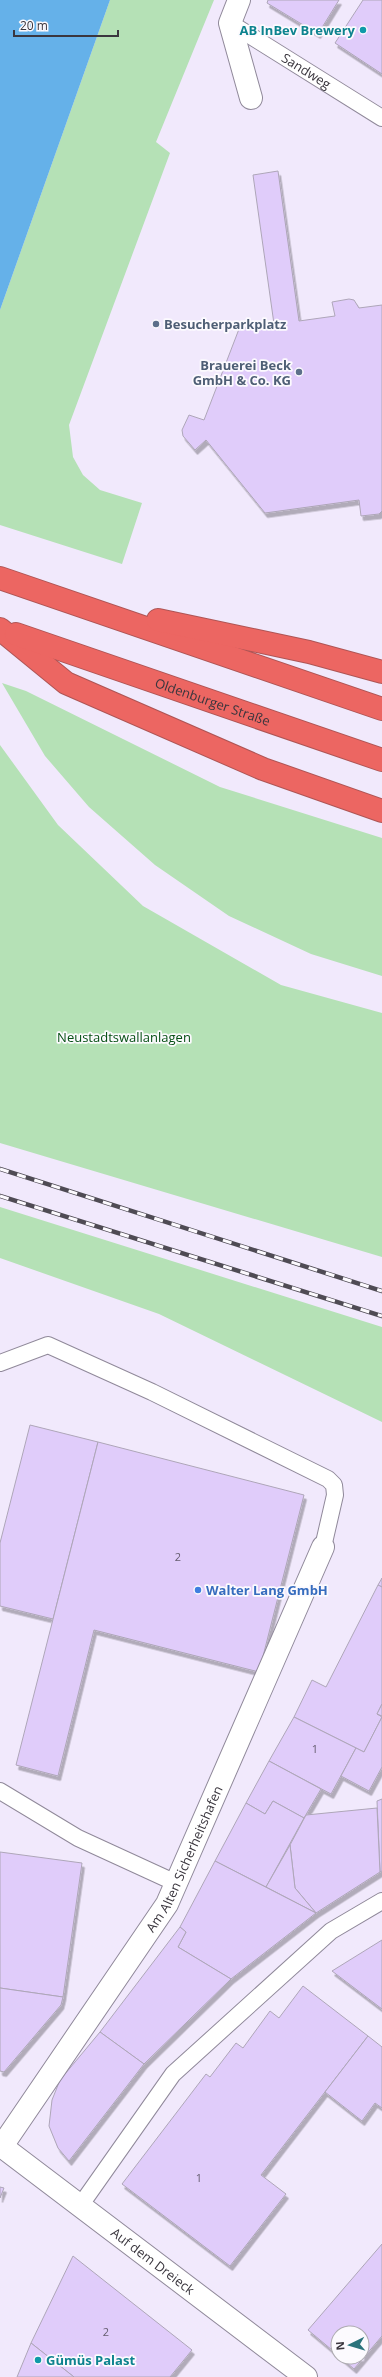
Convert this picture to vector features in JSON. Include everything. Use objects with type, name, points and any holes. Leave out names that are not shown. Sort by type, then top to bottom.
[{"type":"highway","points":[[0,578],[382,709]]},
{"type":"highway","points":[[59,599],[309,652],[382,672]]},
{"type":"highway","name":"Oldenburger Straße","points":[[0,628],[40,650],[382,760]]},
{"type":"highway","points":[[40,650],[66,683],[263,768],[382,811]]},
{"type":"street","points":[[239,0],[230,23],[251,98]]},
{"type":"street","name":"Am Alten Sicherheitshafen","points":[[1,2145],[166,1904],[323,1548]]},
{"type":"street","name":"Auf dem Dreieck","points":[[1,2145],[306,2377]]},
{"type":"lane","name":"Sandweg","points":[[230,23],[382,118]]},
{"type":"lane","points":[[0,1363],[48,1345],[152,1392],[328,1479],[334,1485],[335,1495],[323,1548]]},
{"type":"lane","points":[[0,1791],[78,1838],[176,1883]]},
{"type":"lane","points":[[80,2206],[173,2074],[330,1931],[382,1901]]},
{"type":"green space","points":[[110,0],[214,0],[156,142],[170,153],[69,425],[73,457],[83,475],[100,490],[142,503],[122,564],[0,525],[0,310]]},
{"type":"green space","points":[[2,683],[26,691],[220,787],[382,838],[382,976],[311,954],[229,916],[155,865],[89,807],[45,756]]},
{"type":"green space","name":"Neustadtswallanlagen","points":[[0,745],[58,825],[143,906],[281,985],[382,1013],[382,1257],[0,1143]]},
{"type":"green space","points":[[0,1207],[382,1327],[382,1422],[159,1314],[0,1258]]},
{"type":"water","points":[[0,0],[110,0],[0,310]]},
{"type":"building","points":[[268,0],[339,0],[318,34],[267,3]]},
{"type":"building","name":"AB InBev Brewery","points":[[363,0],[382,0],[382,74],[335,43]]},
{"type":"building","points":[[278,171],[299,321],[335,316],[332,302],[349,299],[354,300],[359,308],[382,305],[382,511],[379,514],[361,516],[359,500],[265,513],[206,440],[195,450],[183,436],[182,430],[189,415],[204,420],[239,329],[274,324],[253,175]]},
{"type":"building","points":[[30,1425],[98,1442],[53,1619],[0,1606],[0,1543]]},
{"type":"building","points":[[98,1442],[304,1495],[259,1672],[94,1630],[58,1776],[16,1765]]},
{"type":"building","points":[[382,1578],[382,1587],[378,1585]]},
{"type":"building","points":[[378,1585],[382,1587],[382,1704],[377,1714],[382,1717],[364,1752],[294,1717],[312,1680],[326,1687]]},
{"type":"building","points":[[382,1704],[382,1716],[377,1714]]},
{"type":"building","points":[[294,1717],[356,1748],[331,1794],[269,1761]]},
{"type":"building","points":[[382,1717],[382,1767],[369,1791],[341,1776],[356,1748],[364,1752]]},
{"type":"building","points":[[269,1761],[321,1789],[304,1818],[273,1801],[265,1814],[246,1803]]},
{"type":"building","points":[[382,1799],[382,1871],[380,1872],[377,1801]]},
{"type":"building","points":[[273,1801],[304,1818],[266,1887],[215,1861],[246,1803],[265,1814]]},
{"type":"building","points":[[377,1808],[380,1872],[316,1913],[295,1888],[290,1845],[306,1815]]},
{"type":"building","points":[[290,1845],[295,1888],[316,1913],[266,1887]]},
{"type":"building","points":[[0,1852],[82,1863],[63,1997],[0,1988]]},
{"type":"building","points":[[215,1861],[316,1913],[231,1979],[178,1947],[186,1932],[180,1927]]},
{"type":"building","points":[[180,1927],[186,1932],[178,1947],[231,1979],[144,2064],[100,2032]]},
{"type":"building","points":[[382,1940],[382,2009],[332,1971]]},
{"type":"building","points":[[303,1986],[368,2036],[261,2175],[286,2194],[230,2266],[122,2184],[206,2074],[210,2077],[236,2043],[243,2048],[270,2011],[279,2018]]},
{"type":"building","points":[[0,1988],[63,1997],[61,2005],[4,2072],[0,2071]]},
{"type":"building","points":[[100,2032],[144,2064],[69,2161],[58,2148],[49,2126],[52,2100],[60,2080]]},
{"type":"building","points":[[368,2036],[382,2047],[382,2108],[375,2103],[362,2121],[325,2092]]},
{"type":"building","points":[[0,2187],[4,2188],[0,2198]]},
{"type":"building","points":[[382,2244],[382,2336],[370,2350],[370,2325],[330,2325],[330,2348],[308,2330]]},
{"type":"building","points":[[73,2256],[192,2350],[170,2377],[74,2377],[31,2343]]},
{"type":"building","name":"Gümüs Palast","points":[[31,2343],[74,2377],[17,2377]]},
{"type":"building","points":[[349,2365],[357,2365],[354,2369]]},
{"type":"railway","points":[[0,1169],[382,1291]]},
{"type":"railway","points":[[0,1196],[382,1316]]},
{"type":"place","name":"AB InBev Brewery","points":[[363,30]]},
{"type":"place","name":"Besucherparkplatz","points":[[156,324]]},
{"type":"place","name":"Brauerei Beck GmbH & Co. KG","points":[[299,372]]},
{"type":"place","name":"Walter Lang GmbH","points":[[198,1590]]},
{"type":"place","name":"Gümüs Palast","points":[[38,2360]]}]
